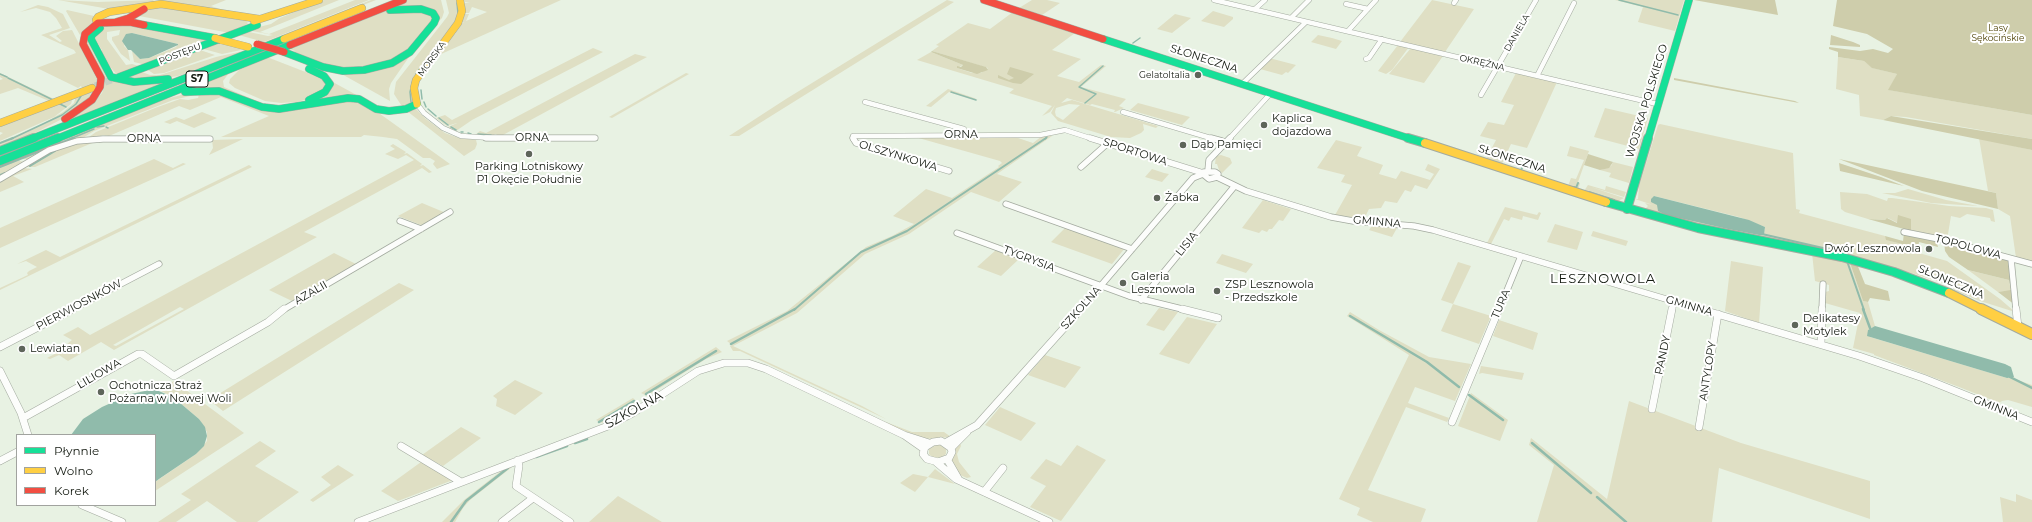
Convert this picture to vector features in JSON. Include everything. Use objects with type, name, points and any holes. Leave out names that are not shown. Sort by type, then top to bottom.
[{"type":"main road","points":[[27,140],[76,112],[92,100],[99,90],[101,80],[83,44],[83,39],[88,31],[106,21],[156,5],[171,5],[243,18],[255,22],[271,19],[319,0]]},
{"type":"main road","name":"S7","points":[[0,151],[381,0]]},
{"type":"main road","name":"S7","points":[[0,157],[394,0]]},
{"type":"main road","points":[[0,161],[403,0]]},
{"type":"main road","name":"MORSKA","points":[[417,104],[415,95],[416,80],[458,23],[462,11],[460,0]]},
{"type":"main road","name":"SŁONECZNA","points":[[984,0],[1627,209],[1683,225],[1823,253],[1877,266],[1953,294],[2032,334]]},
{"type":"main road","name":"WOJSKA POLSKIEGO","points":[[1627,209],[1689,0]]},
{"type":"main road","points":[[213,66],[158,81],[134,82],[115,79],[106,71],[91,39],[94,32],[114,11],[284,52],[333,69],[354,71],[392,63],[410,52],[434,23],[436,18],[430,11],[411,8],[385,10],[361,17]]},
{"type":"main road","points":[[131,14],[168,28]]},
{"type":"main road","points":[[106,21],[128,22],[222,37]]},
{"type":"main road","name":"POSTĘPU","points":[[119,77],[241,30],[255,22]]},
{"type":"main road","points":[[252,45],[324,76],[329,82],[328,88],[313,99],[294,104],[280,105],[264,102],[237,92],[228,86],[226,82],[237,69],[258,58]]},
{"type":"main road","points":[[0,123],[92,88]]},
{"type":"main road","points":[[157,99],[182,92],[206,90],[226,92],[262,107],[279,109],[348,98],[359,99],[376,108],[389,111],[406,109],[417,104]]},
{"type":"street","name":"OKRĘŻNA","points":[[1216,0],[1657,104]]},
{"type":"street","points":[[1255,10],[1265,0]]},
{"type":"street","points":[[1292,18],[1309,0]]},
{"type":"street","points":[[1348,32],[1376,0]]},
{"type":"street","name":"DANIELA","points":[[1481,95],[1536,0]]},
{"type":"street","points":[[1537,76],[1574,3]]},
{"type":"street","points":[[1346,4],[1368,9]]},
{"type":"street","points":[[1242,84],[1306,22]]},
{"type":"street","points":[[1366,59],[1369,58],[1382,40]]},
{"type":"street","points":[[1215,178],[1218,174],[1206,173],[1214,156],[1271,94]]},
{"type":"street","points":[[866,102],[964,130],[964,135]]},
{"type":"street","name":"ORNA","points":[[417,104],[424,113],[449,132],[470,138],[595,138]]},
{"type":"street","points":[[1123,112],[1222,141]]},
{"type":"street","name":"ORNA","points":[[853,136],[1040,135],[1059,130],[1067,130]]},
{"type":"street","name":"SPORTOWA","points":[[1067,130],[1206,173],[1215,178]]},
{"type":"street","name":"OLSZYNKOWA","points":[[853,136],[853,140],[856,143],[949,172]]},
{"type":"street","name":"ORNA","points":[[0,178],[49,150],[77,141],[104,139],[210,139]]},
{"type":"street","points":[[1081,167],[1108,143]]},
{"type":"street","name":"SZKOLNA","points":[[948,445],[977,425],[1192,181],[1206,173]]},
{"type":"street","name":"GMINNA","points":[[1215,178],[1233,188],[1344,219],[1428,228],[1674,302],[1821,344],[1896,368],[2032,422]]},
{"type":"street","name":"GMINNA","points":[[1215,178],[1246,191]]},
{"type":"street","name":"LISIA","points":[[1141,300],[1233,188]]},
{"type":"street","points":[[1006,204],[1132,248]]},
{"type":"street","name":"AZALII","points":[[174,376],[268,322],[287,307],[450,212]]},
{"type":"street","points":[[400,221],[421,229]]},
{"type":"street","name":"TYGRYSIA","points":[[957,232],[1141,300],[1218,318]]},
{"type":"street","name":"TOPOLOWA","points":[[1904,232],[1940,239],[2032,264]]},
{"type":"street","name":"TURA","points":[[1452,422],[1521,256]]},
{"type":"street","points":[[2011,259],[2018,326]]},
{"type":"street","name":"PIERWIOSNKÓW","points":[[0,347],[159,264]]},
{"type":"street","points":[[1821,344],[1823,284]]},
{"type":"street","name":"PANDY","points":[[1652,409],[1674,302]]},
{"type":"street","name":"ANTYLOPY","points":[[1699,427],[1718,314]]},
{"type":"street","name":"LILIOWA","points":[[23,418],[138,354],[142,354],[174,376]]},
{"type":"street","name":"SZKOLNA","points":[[358,522],[582,436],[619,420],[698,371],[712,366],[735,362],[748,363],[766,369],[926,446]]},
{"type":"street","points":[[0,371],[23,418],[28,434]]},
{"type":"street","points":[[937,441],[948,445],[951,455],[947,459],[936,462],[930,461],[924,457],[926,446],[937,441]]},
{"type":"street","points":[[401,446],[460,482]]},
{"type":"street","points":[[0,460],[16,452]]},
{"type":"street","points":[[947,459],[959,480]]},
{"type":"street","points":[[518,460],[519,466],[516,486],[570,522]]},
{"type":"street","points":[[936,462],[949,475],[1049,522]]},
{"type":"street","points":[[984,492],[1003,468]]},
{"type":"street","points":[[502,522],[533,498]]},
{"type":"street","points":[[84,506],[122,522]]},
{"type":"shaded area","points":[[58,0],[98,2],[153,0],[155,2],[109,9]]},
{"type":"shaded area","points":[[158,0],[226,0],[211,6],[223,10],[209,9],[212,7],[206,9]]},
{"type":"shaded area","points":[[324,0],[339,0],[260,32],[269,34],[355,0],[369,0],[264,42],[235,34],[249,32],[268,36],[273,35],[247,30],[271,24],[280,18]]},
{"type":"shaded area","points":[[371,0],[376,0],[265,43],[275,38]]},
{"type":"shaded area","points":[[405,0],[441,0],[444,12],[442,18],[437,23],[424,8],[384,10]]},
{"type":"shaded area","points":[[446,0],[458,0],[459,17],[411,92],[414,103],[403,108],[394,94],[396,82],[447,17],[449,13]]},
{"type":"shaded area","points":[[464,0],[561,0],[439,55],[434,60],[443,47],[446,47],[444,46],[453,34],[456,34],[454,33],[461,23],[464,23],[462,22],[465,14],[469,14],[466,21],[487,12],[472,7],[469,13],[465,13],[465,3],[470,2],[465,2]]},
{"type":"shaded area","points":[[947,0],[954,2],[739,136],[729,136],[786,99]]},
{"type":"shaded area","points":[[1032,0],[1047,0],[1060,3],[1042,15],[1019,8]]},
{"type":"shaded area","points":[[1432,0],[1474,9],[1445,52],[1400,42]]},
{"type":"shaded area","points":[[1615,0],[1684,0],[1675,31],[1638,22],[1643,7]]},
{"type":"shaded area","points":[[38,5],[48,7],[63,14],[70,28],[49,35],[60,42],[62,41],[56,36],[63,31],[72,30],[97,79],[88,100],[64,118],[31,135],[0,147],[0,142],[39,126],[63,112],[74,103],[76,96],[83,89],[81,86],[78,88],[37,68],[76,53],[74,50],[41,35],[62,28],[50,12],[36,8],[20,12]]},
{"type":"shaded area","points":[[162,6],[246,21],[248,23],[230,33],[139,16],[143,10]]},
{"type":"shaded area","points":[[403,9],[429,13],[433,18],[411,50],[383,65],[344,69],[330,67],[293,53],[295,51],[290,49],[285,49],[361,19],[386,11]]},
{"type":"shaded area","points":[[66,11],[94,16],[93,22],[95,24],[80,35]]},
{"type":"shaded area","points":[[1213,11],[1233,17],[1233,19],[1224,27],[1201,21]]},
{"type":"shaded area","points":[[1013,12],[1075,33],[1052,50],[1081,59],[1057,76],[1079,82],[1101,65],[1106,66],[1081,87],[1126,99],[1119,106],[1124,108],[1115,112],[1115,110],[1092,104],[1090,105],[1067,98],[1061,103],[1072,100],[1158,126],[1156,128],[1143,124],[1144,130],[1130,138],[1111,137],[1058,121],[1051,113],[1055,105],[1050,112],[1042,116],[1052,106],[1009,93],[1014,89],[917,60],[931,52],[963,65],[957,68],[972,73],[981,73],[988,68],[932,51],[939,46],[936,45],[968,23],[990,29]],"holes":[[[1069,104],[1080,105],[1063,120],[1056,116],[1056,108]]]},
{"type":"shaded area","points":[[1175,14],[1191,18],[1172,33],[1157,29]]},
{"type":"shaded area","points":[[120,23],[172,31],[212,40],[172,56],[167,54],[164,55],[168,57],[146,65],[134,62],[132,51],[140,59],[149,58],[176,47],[178,44],[132,33],[124,46],[128,50],[130,61],[121,54],[112,40],[112,37],[119,35],[120,30],[107,32],[107,39],[126,65],[132,64],[142,67],[118,76],[101,56],[102,50],[95,39],[100,30],[108,25]]},
{"type":"shaded area","points":[[132,33],[178,45],[149,58],[140,59],[131,50],[128,50],[122,41],[126,34]]},
{"type":"shaded area","points":[[1318,35],[1342,41],[1336,49],[1311,42]]},
{"type":"shaded area","points":[[88,40],[107,77],[113,80],[133,84],[180,77],[66,122],[92,104],[102,93],[104,87],[86,44]]},
{"type":"shaded area","points":[[217,41],[246,49],[222,54],[200,48]]},
{"type":"shaded area","points":[[1398,45],[1409,47],[1392,70],[1386,74],[1378,71]]},
{"type":"shaded area","points":[[593,48],[603,52],[472,120],[456,131],[448,127],[457,123],[447,126],[436,118],[445,115],[452,120]]},
{"type":"shaded area","points":[[1411,48],[1443,56],[1424,83],[1389,74]]},
{"type":"shaded area","points":[[197,49],[215,55],[164,73],[154,74],[148,70],[142,72],[150,75],[160,75],[216,57],[248,50],[178,76],[148,81],[121,78]]},
{"type":"shaded area","points":[[635,54],[647,57],[503,135],[517,137],[495,136],[497,134],[493,136],[475,135],[480,131],[486,133]]},
{"type":"shaded area","points":[[267,57],[321,78],[327,86],[312,98],[297,102],[281,103],[265,101],[235,88],[229,83],[230,79],[239,70]]},
{"type":"shaded area","points":[[409,57],[391,83],[389,89],[390,101],[338,72],[347,73]]},
{"type":"shaded area","points":[[1838,57],[1864,61],[1873,68],[1897,74],[1889,90],[2032,115],[2032,139],[1906,117],[1891,116],[1883,120],[1860,116],[1859,95],[1836,89]]},
{"type":"shaded area","points":[[1270,59],[1296,65],[1288,73],[1286,72],[1282,75],[1260,69]]},
{"type":"shaded area","points":[[232,69],[223,81],[224,87],[266,105],[292,106],[314,100],[329,90],[332,86],[331,81],[362,98],[341,98],[292,107],[279,108],[265,106],[218,89],[195,89],[176,92]]},
{"type":"shaded area","points":[[0,73],[54,99],[49,101],[18,88],[0,94],[0,80],[3,79],[0,77]]},
{"type":"shaded area","points":[[686,73],[689,74],[612,118],[609,117]]},
{"type":"shaded area","points":[[1516,73],[1557,82],[1527,148],[1511,144],[1501,166],[1486,159],[1496,140],[1480,136],[1488,122],[1504,125],[1514,105],[1501,102]]},
{"type":"shaded area","points":[[948,89],[978,100],[949,92],[931,107],[926,106]]},
{"type":"shaded area","points":[[192,92],[220,93],[265,109],[346,100],[361,102],[450,164],[437,169],[433,164],[435,161],[430,158],[423,158],[397,139],[383,137],[364,135],[361,137],[221,137],[269,116],[221,97],[190,110],[179,106],[109,136],[103,135],[99,137],[89,137],[96,132],[180,99],[188,100],[198,98],[199,94],[173,100],[94,131],[81,139],[28,159],[21,159],[19,161],[25,162],[0,177],[0,163],[155,102]]},
{"type":"shaded area","points":[[73,97],[71,104],[54,117],[0,141],[0,135],[3,133],[0,132],[0,125]]},
{"type":"shaded area","points":[[1138,103],[1190,117],[1182,125],[1130,110]]},
{"type":"shaded area","points":[[415,108],[426,119],[445,133],[459,138],[476,140],[477,144],[475,149],[464,156],[407,111]]},
{"type":"shaded area","points":[[1605,108],[1648,118],[1639,149],[1594,137]]},
{"type":"shaded area","points":[[202,112],[217,118],[194,128],[177,121],[170,124],[164,122],[176,117],[184,120]]},
{"type":"shaded area","points":[[1660,124],[1793,153],[1796,209],[1800,210],[1799,213],[1885,236],[1887,240],[1918,248],[1919,253],[1947,261],[2000,299],[2015,312],[1977,300],[1954,290],[1953,286],[1892,267],[1694,224],[1645,211],[1640,208],[1645,209],[1648,206],[1645,203],[1653,205],[1635,199],[1638,199],[1639,186],[1658,125]],"holes":[[[1654,196],[1739,217],[1765,227],[1764,234],[1759,235],[1728,229],[1657,205]]]},
{"type":"shaded area","points":[[1042,136],[1052,136],[997,174],[1022,182],[999,202],[971,192],[909,234],[865,254],[797,313],[733,346],[862,406],[886,419],[740,351],[733,351],[730,346],[732,345],[727,341],[787,311],[866,247],[892,236],[914,224],[893,216],[926,189],[952,198],[999,167],[998,166],[1002,163],[1000,161],[915,137],[1015,137],[1033,143]]},
{"type":"shaded area","points":[[1979,138],[2032,150],[2032,263],[2016,258],[2010,216],[1998,209],[1996,193],[1988,191]]},
{"type":"shaded area","points":[[243,139],[209,155],[213,148],[212,140]]},
{"type":"shaded area","points":[[1336,140],[1362,147],[1357,156],[1383,165],[1379,174],[1396,179],[1401,171],[1430,180],[1434,174],[1425,170],[1428,164],[1440,169],[1427,189],[1415,185],[1411,192],[1405,190],[1397,203],[1385,201],[1381,208],[1369,209],[1364,219],[1335,215],[1352,185],[1341,182],[1345,175],[1317,168]]},
{"type":"shaded area","points":[[97,141],[35,167],[26,167],[48,153],[75,144]]},
{"type":"shaded area","points":[[393,144],[406,152],[404,154],[407,153],[422,164],[420,166],[423,165],[432,172],[429,173],[422,168],[304,232],[317,237],[114,350],[101,342],[68,361],[59,355],[50,359],[47,358],[70,346],[67,344],[72,340],[63,335],[78,327],[90,335],[414,160],[406,155],[398,159],[385,154],[395,149],[390,146]],"holes":[[[180,307],[184,309],[116,346],[113,345]]]},
{"type":"shaded area","points":[[1570,146],[1589,151],[1578,182],[1580,183],[1578,190],[1568,186],[1571,178],[1576,179],[1584,160],[1567,156]]},
{"type":"shaded area","points":[[1221,155],[1230,158],[1232,163],[1222,173],[1217,164],[1215,164],[1216,156]]},
{"type":"shaded area","points":[[154,159],[173,168],[183,163],[186,164],[0,248],[0,228]]},
{"type":"shaded area","points":[[1613,162],[1633,167],[1629,183],[1609,177],[1611,173],[1600,170],[1611,166]]},
{"type":"shaded area","points":[[249,165],[252,167],[0,290],[0,288],[28,275],[27,273],[29,271],[37,267],[26,261],[17,264],[46,250],[60,257]]},
{"type":"shaded area","points":[[24,168],[32,169],[13,176],[24,182],[0,192],[0,180]]},
{"type":"shaded area","points":[[1152,169],[1169,174],[1162,182],[1145,177]]},
{"type":"shaded area","points":[[1588,185],[1605,190],[1606,186],[1626,192],[1624,197],[1591,187],[1624,198],[1618,201],[1584,191]]},
{"type":"shaded area","points":[[1908,189],[1946,200],[1978,206],[1931,203],[1882,193],[1895,193]]},
{"type":"shaded area","points":[[1840,192],[1867,194],[1887,201],[1888,198],[1892,198],[1949,206],[1986,208],[1993,210],[1995,222],[1991,221],[1990,218],[1967,214],[1960,218],[1951,216],[1947,240],[1911,231],[1911,219],[1898,223],[1888,218],[1885,220],[1868,219],[1845,212],[1841,209]]},
{"type":"shaded area","points":[[1654,196],[1749,220],[1765,227],[1764,235],[1728,229],[1666,215],[1658,211],[1657,205],[1651,202],[1651,199]]},
{"type":"shaded area","points":[[1263,200],[1291,209],[1283,221],[1279,220],[1272,229],[1269,229],[1267,232],[1262,230],[1259,233],[1242,228]]},
{"type":"shaded area","points":[[422,203],[446,213],[428,223],[421,225],[398,216]]},
{"type":"shaded area","points":[[1505,207],[1537,215],[1539,212],[1541,213],[1538,220],[1523,216],[1522,220],[1511,217],[1509,221],[1504,219],[1491,244],[1487,243]]},
{"type":"shaded area","points":[[1555,224],[1583,232],[1577,250],[1547,242]]},
{"type":"shaded area","points":[[1372,226],[1397,228],[1392,237],[1369,230]]},
{"type":"shaded area","points":[[1065,228],[1125,248],[1112,264],[1051,242]]},
{"type":"shaded area","points":[[1593,231],[1628,241],[1626,246],[1591,236]]},
{"type":"shaded area","points":[[996,250],[1019,259],[1001,276],[977,267]]},
{"type":"shaded area","points":[[334,253],[356,264],[292,301],[269,290]]},
{"type":"shaded area","points":[[1812,253],[1849,261],[1863,301],[1868,302],[1875,326],[1868,330],[1870,337],[2007,378],[2014,377],[2015,379],[2032,385],[2032,407],[2008,400],[2002,401],[1998,404],[1993,403],[1992,400],[1959,387],[1874,354],[1853,348],[1860,313],[1825,303],[1825,292],[1829,291],[1829,285],[1815,281]]},
{"type":"shaded area","points":[[1222,254],[1253,264],[1246,273],[1216,263]]},
{"type":"shaded area","points":[[1731,261],[1763,267],[1759,323],[1725,311]]},
{"type":"shaded area","points":[[1458,262],[1471,266],[1453,304],[1441,300]]},
{"type":"shaded area","points":[[1968,270],[2009,280],[2011,291],[1998,292]]},
{"type":"shaded area","points":[[399,283],[414,290],[223,411],[209,400]]},
{"type":"shaded area","points":[[1453,304],[1491,316],[1479,344],[1441,331]]},
{"type":"shaded area","points":[[1159,308],[1178,312],[1164,331],[1146,325]]},
{"type":"shaded area","points":[[1350,312],[1379,330],[1429,357],[1471,364],[1455,401],[1415,387],[1408,403],[1449,418],[1447,422],[1406,407],[1368,490],[1426,509],[1421,522],[1373,522],[1357,515],[1360,508],[1339,499],[1409,355],[1347,316]]},
{"type":"shaded area","points":[[1187,317],[1217,324],[1189,364],[1159,354]]},
{"type":"shaded area","points":[[1499,320],[1538,333],[1533,350],[1493,336]]},
{"type":"shaded area","points":[[1875,326],[2005,364],[2011,367],[2014,377],[2007,378],[1867,336],[1868,330]]},
{"type":"shaded area","points":[[716,347],[722,352],[706,359],[647,396],[641,393]]},
{"type":"shaded area","points":[[1045,355],[1081,367],[1065,388],[1028,375]]},
{"type":"shaded area","points":[[1481,366],[1524,373],[1522,380],[1482,373],[1479,374]]},
{"type":"shaded area","points":[[515,380],[543,393],[515,415],[496,406],[497,399],[493,396]]},
{"type":"shaded area","points":[[174,381],[244,433],[156,490],[156,481],[196,454],[207,441],[207,432],[199,419],[173,397],[159,390]]},
{"type":"shaded area","points":[[154,389],[173,397],[199,419],[205,427],[207,436],[204,446],[196,454],[156,481],[156,434],[72,434],[83,419],[102,407],[131,394]]},
{"type":"shaded area","points":[[1471,393],[1508,420],[1500,441],[1458,426]]},
{"type":"shaded area","points":[[633,398],[637,402],[602,423],[596,420]]},
{"type":"shaded area","points":[[1629,401],[1741,443],[1870,481],[1870,519],[1719,468],[1712,522],[1537,522],[1554,465],[1529,445],[1531,438],[1607,499]]},
{"type":"shaded area","points":[[1000,407],[1036,423],[1021,441],[985,425]]},
{"type":"shaded area","points":[[873,417],[912,432],[944,432],[951,437],[925,439]]},
{"type":"shaded area","points":[[461,427],[481,438],[443,466],[422,455]]},
{"type":"shaded area","points":[[260,441],[276,451],[255,466],[299,492],[257,522],[237,522],[207,501],[176,522],[158,522],[191,500],[181,494]]},
{"type":"shaded area","points":[[960,443],[961,446],[957,454],[959,462],[971,477],[967,478],[960,475],[951,461],[956,448]]},
{"type":"shaded area","points":[[938,444],[946,448],[946,454],[941,458],[932,457],[929,454],[929,449]]},
{"type":"shaded area","points":[[1077,445],[1106,460],[1061,521],[1030,507],[1046,486],[1030,478],[1046,459],[1061,466]]},
{"type":"shaded area","points":[[421,462],[453,480],[398,501],[381,491]]},
{"type":"shaded area","points":[[338,465],[354,475],[313,502],[310,500],[331,485],[321,477]]},
{"type":"shaded area","points":[[512,467],[470,500],[463,508],[455,522],[442,522],[464,500],[501,471]]},
{"type":"shaded area","points":[[935,469],[955,484],[928,477]]},
{"type":"shaded area","points":[[913,474],[928,477],[915,492],[900,483]]},
{"type":"shaded area","points":[[2016,494],[2032,500],[2032,522],[2003,522],[2000,497],[2016,502]]},
{"type":"shaded area","points":[[618,496],[662,522],[589,522]]},
{"type":"green space","points":[[1694,0],[1775,0],[1778,15]]},
{"type":"green space","name":"Lasy Sękocińskie","points":[[1837,0],[2032,0],[2032,115],[1888,90],[1897,74],[1872,68],[1864,61],[1838,57],[1838,52],[1829,49],[1829,47],[1860,51],[1873,49],[1888,53],[1893,49],[1867,34],[1833,26]]},
{"type":"green space","points":[[1831,35],[1853,42],[1860,45],[1860,47],[1830,45]]},
{"type":"green space","points":[[932,51],[986,67],[988,70],[977,74],[957,68],[957,66],[961,67],[963,65],[931,52]]},
{"type":"green space","points":[[1010,67],[1034,74],[1021,84],[998,78],[998,75],[1009,80],[1014,78],[1007,74]]},
{"type":"green space","points":[[1674,78],[1795,101],[1799,103],[1674,80]]},
{"type":"green space","points":[[1891,116],[2032,139],[2032,150],[1883,120]]},
{"type":"green space","points":[[1588,154],[1613,162],[1609,168],[1600,170],[1584,165]]},
{"type":"green space","points":[[1839,159],[1996,193],[1998,209],[1922,191]]},
{"type":"green space","points":[[1839,163],[1881,177],[1904,186],[1840,171]]},
{"type":"green space","points":[[1898,215],[1911,219],[1911,231],[1868,219],[1885,220],[1887,218],[1897,223]]},
{"type":"green space","points":[[1904,233],[1936,240],[1938,247],[1919,242],[1918,248],[1886,240],[1885,236],[1903,241]]},
{"type":"green space","points":[[1944,242],[2008,259],[2015,305],[1998,292],[2011,290],[2009,280],[1968,270],[1949,257],[1945,251]]},
{"type":"green space","points":[[1850,263],[1857,264],[1865,284],[1888,291],[1890,301],[1870,298],[1868,302],[1863,301]]},
{"type":"waterway","points":[[1619,0],[1678,15]]},
{"type":"waterway","points":[[457,3],[458,14]]},
{"type":"waterway","points":[[1133,43],[1140,38]]},
{"type":"waterway","points":[[416,74],[424,63]]},
{"type":"waterway","points":[[1085,103],[1096,94],[1079,87],[1103,66]]},
{"type":"waterway","points":[[0,74],[7,77]]},
{"type":"waterway","points":[[8,78],[53,100]]},
{"type":"waterway","points":[[411,102],[410,92],[413,80]]},
{"type":"waterway","points":[[421,90],[422,99]]},
{"type":"waterway","points":[[951,92],[976,100]]},
{"type":"waterway","points":[[11,139],[62,115],[76,104],[81,96]]},
{"type":"waterway","points":[[424,102],[426,107]]},
{"type":"waterway","points":[[58,103],[66,107]]},
{"type":"waterway","points":[[428,109],[436,116]]},
{"type":"waterway","points":[[439,118],[448,125]]},
{"type":"waterway","points":[[97,127],[104,126]]},
{"type":"waterway","points":[[451,127],[456,130]]},
{"type":"waterway","points":[[70,139],[94,129]]},
{"type":"waterway","points":[[478,134],[491,135]]},
{"type":"waterway","points":[[0,143],[13,138]]},
{"type":"waterway","points":[[0,167],[73,138]]},
{"type":"waterway","points":[[794,310],[861,252],[907,231],[1046,138]]},
{"type":"waterway","points":[[30,166],[55,151]]},
{"type":"waterway","points":[[1521,171],[1523,164]]},
{"type":"waterway","points":[[0,175],[5,173]]},
{"type":"waterway","points":[[1574,187],[1576,188],[1578,183]]},
{"type":"waterway","points":[[1589,192],[1614,200]]},
{"type":"waterway","points":[[1762,234],[1845,253]]},
{"type":"waterway","points":[[1847,261],[1864,310]]},
{"type":"waterway","points":[[731,344],[795,309]]},
{"type":"waterway","points":[[1863,309],[1870,328]]},
{"type":"waterway","points":[[1350,316],[1427,362],[1459,387]]},
{"type":"waterway","points":[[646,394],[716,351]]},
{"type":"waterway","points":[[2010,377],[2032,388]]},
{"type":"waterway","points":[[1469,395],[1503,420]]},
{"type":"waterway","points":[[599,422],[634,401]]},
{"type":"waterway","points":[[575,443],[587,439]]},
{"type":"waterway","points":[[1532,443],[1591,493]]},
{"type":"waterway","points":[[536,457],[567,446]]},
{"type":"waterway","points":[[451,522],[466,501],[508,468]]},
{"type":"waterway","points":[[1597,497],[1626,522]]},
{"type":"tunnel","points":[[95,86],[119,77]]},
{"type":"traffic: fast","points":[[1627,209],[1689,0]]},
{"type":"traffic: fast","points":[[284,52],[323,67],[343,71],[364,70],[392,63],[410,52],[434,23],[436,18],[433,13],[421,9],[390,10]]},
{"type":"traffic: fast","points":[[144,25],[215,38]]},
{"type":"traffic: fast","points":[[119,77],[257,25]]},
{"type":"traffic: fast","points":[[100,28],[92,35],[91,39],[111,77],[134,82],[168,79]]},
{"type":"traffic: fast","points":[[0,151],[284,39]]},
{"type":"traffic: fast","points":[[1103,39],[1425,143]]},
{"type":"traffic: fast","points":[[0,161],[290,45]]},
{"type":"traffic: fast","points":[[309,69],[324,76],[330,84],[325,92],[309,100]]},
{"type":"traffic: fast","points":[[185,92],[219,91],[262,107],[279,109],[348,98],[359,99],[376,109],[389,111],[406,109],[417,104]]},
{"type":"traffic: fast","points":[[1606,202],[1698,228],[1842,257],[1894,272],[1949,293]]},
{"type":"traffic: slow","points":[[254,21],[319,0]]},
{"type":"traffic: slow","points":[[417,104],[414,88],[416,80],[458,23],[462,11],[460,0]]},
{"type":"traffic: slow","points":[[98,23],[96,20],[98,17],[109,12],[161,4],[259,19]]},
{"type":"traffic: slow","points":[[284,39],[362,8]]},
{"type":"traffic: slow","points":[[215,38],[221,40]]},
{"type":"traffic: slow","points":[[221,40],[248,47]]},
{"type":"traffic: slow","points":[[0,123],[92,88]]},
{"type":"traffic: slow","points":[[1425,143],[1606,202]]},
{"type":"traffic: slow","points":[[1949,293],[2032,334]]},
{"type":"traffic: jam","points":[[290,45],[403,0]]},
{"type":"traffic: jam","points":[[984,0],[1103,39]]},
{"type":"traffic: jam","points":[[116,22],[129,18],[144,9]]},
{"type":"traffic: jam","points":[[65,119],[92,100],[100,87],[101,78],[83,44],[85,34],[98,23],[130,22],[144,25]]},
{"type":"traffic: jam","points":[[257,44],[284,52]]},
{"type":"place","name":"GelatoItalia","points":[[1198,75]]},
{"type":"place","name":"Kaplica dojazdowa","points":[[1264,125]]},
{"type":"place","name":"Dąb Pamięci","points":[[1183,145]]},
{"type":"place","name":"Parking Lotniskowy P1 Okęcie Południe","points":[[529,154]]},
{"type":"place","name":"Żabka","points":[[1157,198]]},
{"type":"place","name":"Dwór Lesznowola","points":[[1929,249]]},
{"type":"place","name":"Galeria Lesznowola","points":[[1123,283]]},
{"type":"place","name":"ZSP Lesznowola - Przedszkole","points":[[1217,291]]},
{"type":"place","name":"Delikatesy Motylek","points":[[1795,325]]},
{"type":"place","name":"Lewiatan","points":[[22,349]]},
{"type":"place","name":"Ochotnicza Straż Pożarna w Nowej Woli","points":[[101,392]]},
{"type":"district","name":"LESZNOWOLA","points":[[1603,279]]}]
